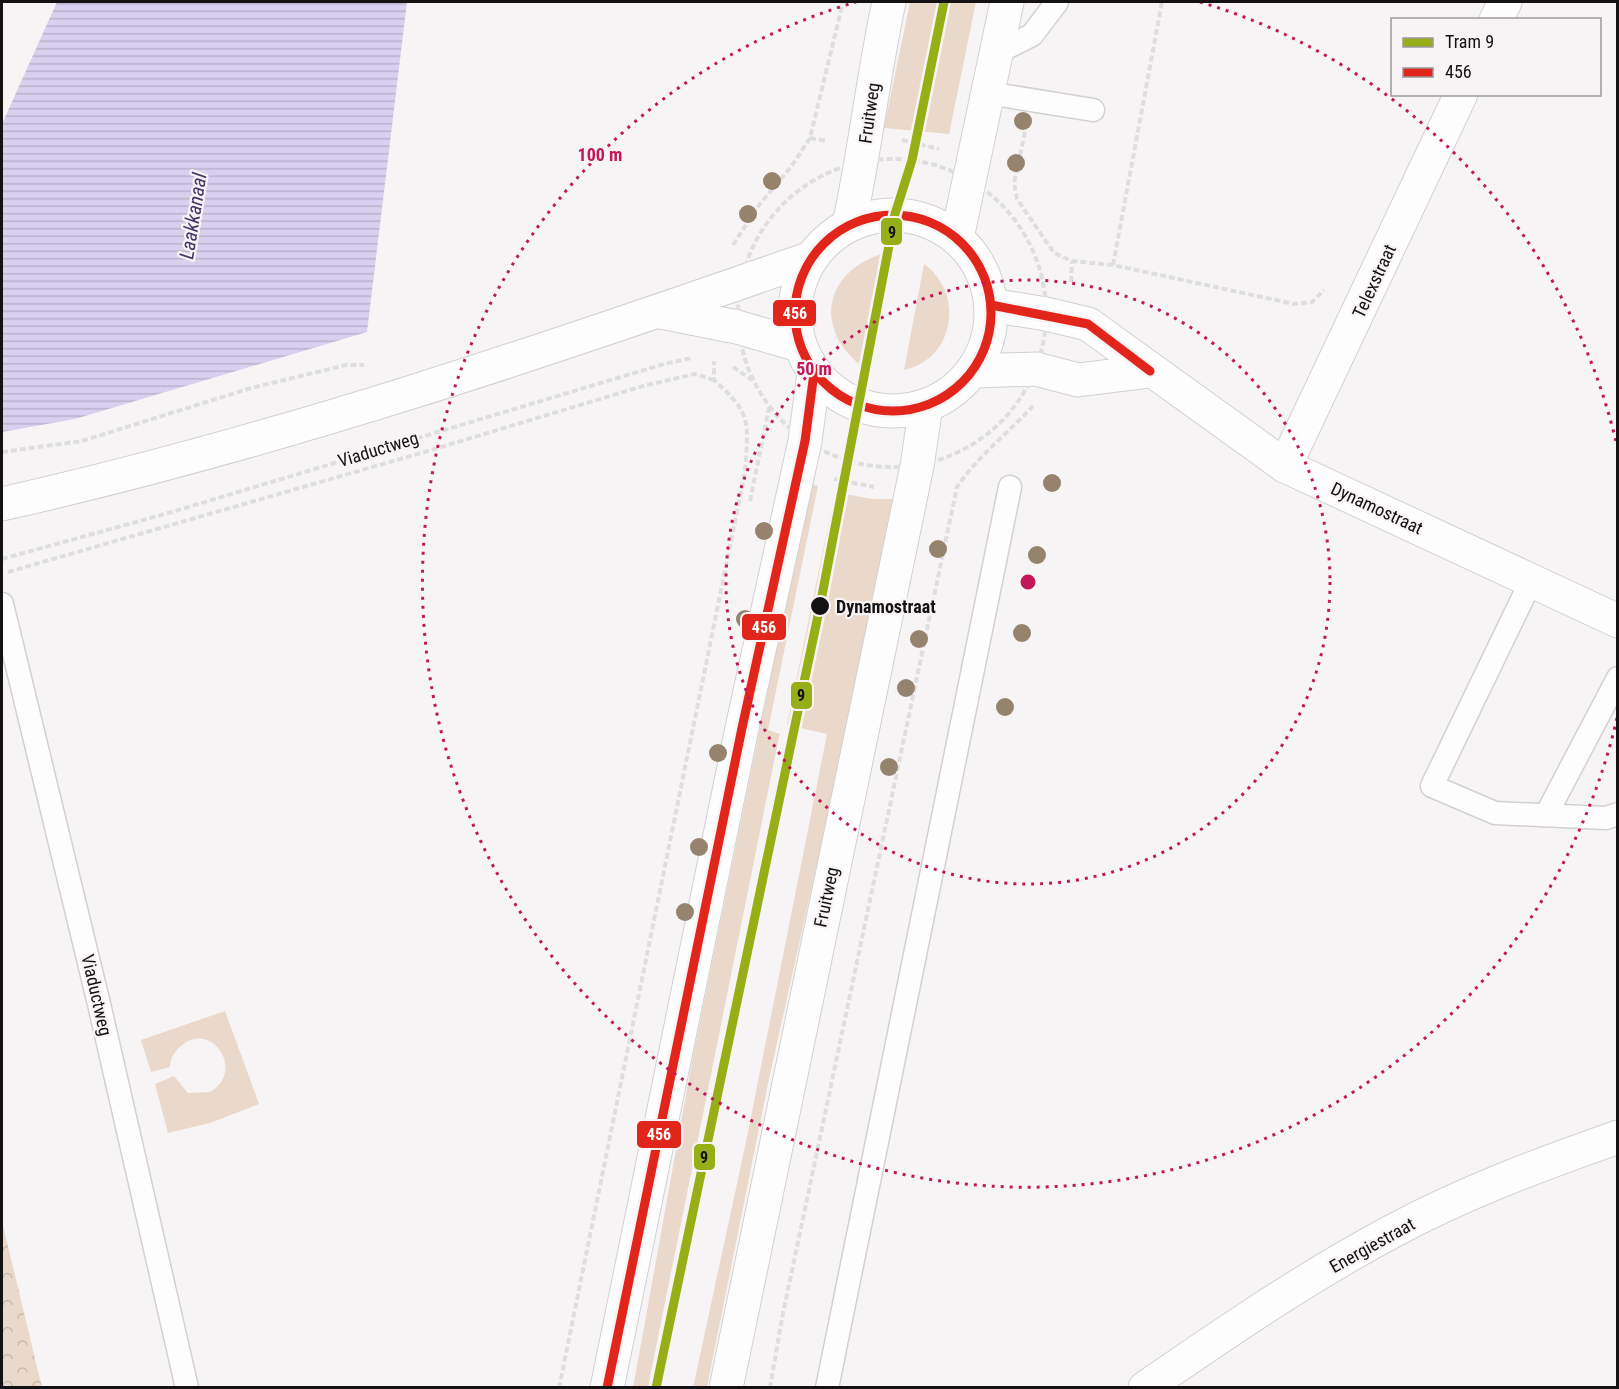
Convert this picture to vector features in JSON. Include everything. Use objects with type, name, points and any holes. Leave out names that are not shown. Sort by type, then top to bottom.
[{"type":"street","name":"Fruitweg","points":[[849,225],[889,2]]},
{"type":"street","points":[[957,238],[1007,2]]},
{"type":"street","points":[[1497,18],[1505,2]]},
{"type":"street","name":"Telexstraat","points":[[1285,466],[1460,96]]},
{"type":"street","points":[[607,1388],[742,728],[802,452],[806,359],[795,322],[795,300],[801,278],[811,258],[834,234],[849,225],[879,216],[907,216],[932,223],[957,238],[981,268],[991,305],[988,339],[973,371],[944,398],[926,406],[894,412],[867,408],[840,397],[806,359],[726,325],[661,312]]},
{"type":"street","points":[[2,504],[151,468],[509,363],[811,258]]},
{"type":"street","name":"Dynamostraat","points":[[991,305],[1088,324],[1285,466],[1617,621]]},
{"type":"street","points":[[973,371],[1044,371],[1078,380],[1150,370]]},
{"type":"street","name":"Fruitweg","points":[[726,1388],[915,474],[926,406]]},
{"type":"street","name":"Energiestraat","points":[[1144,1388],[1286,1293],[1392,1231],[1528,1168],[1617,1137]]},
{"type":"lane","points":[[996,53],[1032,35],[1057,2]]},
{"type":"lane","points":[[988,93],[1093,110]]},
{"type":"lane","points":[[827,1388],[1010,487]]},
{"type":"lane","points":[[1531,581],[1432,786],[1495,813],[1606,818],[1617,814]]},
{"type":"lane","name":"Viaductweg","points":[[2,604],[99,1004],[187,1388]]},
{"type":"lane","points":[[1546,816],[1617,678]]},
{"type":"path","points":[[714,380],[714,360],[726,325],[730,286],[728,253],[759,205],[791,167],[810,138],[843,2]]},
{"type":"path","points":[[1113,265],[1162,2]]},
{"type":"path","points":[[1026,126],[1015,178],[1017,199],[1054,253],[1072,261],[1113,265],[1294,304],[1312,302],[1324,290],[1329,280]]},
{"type":"path","points":[[810,138],[942,167],[972,169],[1015,178]]},
{"type":"path","points":[[730,286],[756,239],[777,209],[798,190],[864,150],[894,139],[972,169],[1016,221],[1029,242],[1058,317]]},
{"type":"path","points":[[770,1388],[782,1318],[957,487],[968,470],[1004,438],[1041,398],[1044,342],[1058,317],[1072,261]]},
{"type":"path","points":[[726,325],[752,380],[769,408],[802,452],[823,476],[864,486],[886,488],[981,439],[1004,420],[1044,371]]},
{"type":"path","name":"Viaductweg","points":[[2,559],[165,514],[664,364],[692,358],[724,361],[752,380]]},
{"type":"path","points":[[2,574],[428,451],[643,386],[695,374],[714,380],[738,401],[748,422],[745,472],[559,1388]]},
{"type":"path","points":[[747,442],[915,474],[957,487]]},
{"type":"green space","points":[[910,2],[976,2],[949,134],[884,128]]},
{"type":"green space","points":[[881,254],[859,364],[845,349],[836,333],[831,318],[832,302],[838,287],[848,274],[862,263]]},
{"type":"green space","points":[[924,264],[937,276],[945,291],[949,307],[948,323],[944,339],[935,352],[921,363],[904,370]]},
{"type":"green space","points":[[810,484],[818,486],[768,730],[780,734],[648,1387],[633,1388],[693,1056]]},
{"type":"green space","points":[[835,492],[872,499],[895,499],[870,626],[769,1079],[707,1387],[693,1388],[747,1137],[827,734],[787,725]]},
{"type":"green space","points":[[225,1011],[259,1104],[210,1123],[168,1133],[155,1084],[174,1076],[188,1093],[210,1092],[220,1083],[225,1073],[225,1062],[221,1051],[213,1043],[204,1039],[193,1039],[176,1050],[170,1067],[151,1072],[141,1040]]},
{"type":"green space","points":[[2,1221],[37,1367],[42,1387],[2,1387]]},
{"type":"water","name":"Laakkanaal","points":[[57,2],[407,2],[367,332],[75,419],[2,432],[2,124]]},
{"type":"tram line","name":"9","points":[[656,1388],[820,606],[895,214],[912,160],[944,2]]},
{"type":"transit line","name":"456","points":[[903,215],[931,222],[948,231],[963,243],[975,258],[984,275],[990,294],[991,313],[990,332],[984,351],[975,368],[963,383],[948,395],[931,404],[912,410],[883,411],[855,404],[838,395],[823,383],[811,368],[802,351],[796,332],[795,303],[802,275],[811,258],[823,243],[838,231],[855,222],[874,216],[903,215]]},
{"type":"transit line","name":"456","points":[[991,305],[1088,324],[1150,371]]},
{"type":"transit line","name":"456","points":[[607,1388],[742,728],[805,441],[814,373]]},
{"type":"place","name":"Dynamostraat","points":[[820,606]]}]
